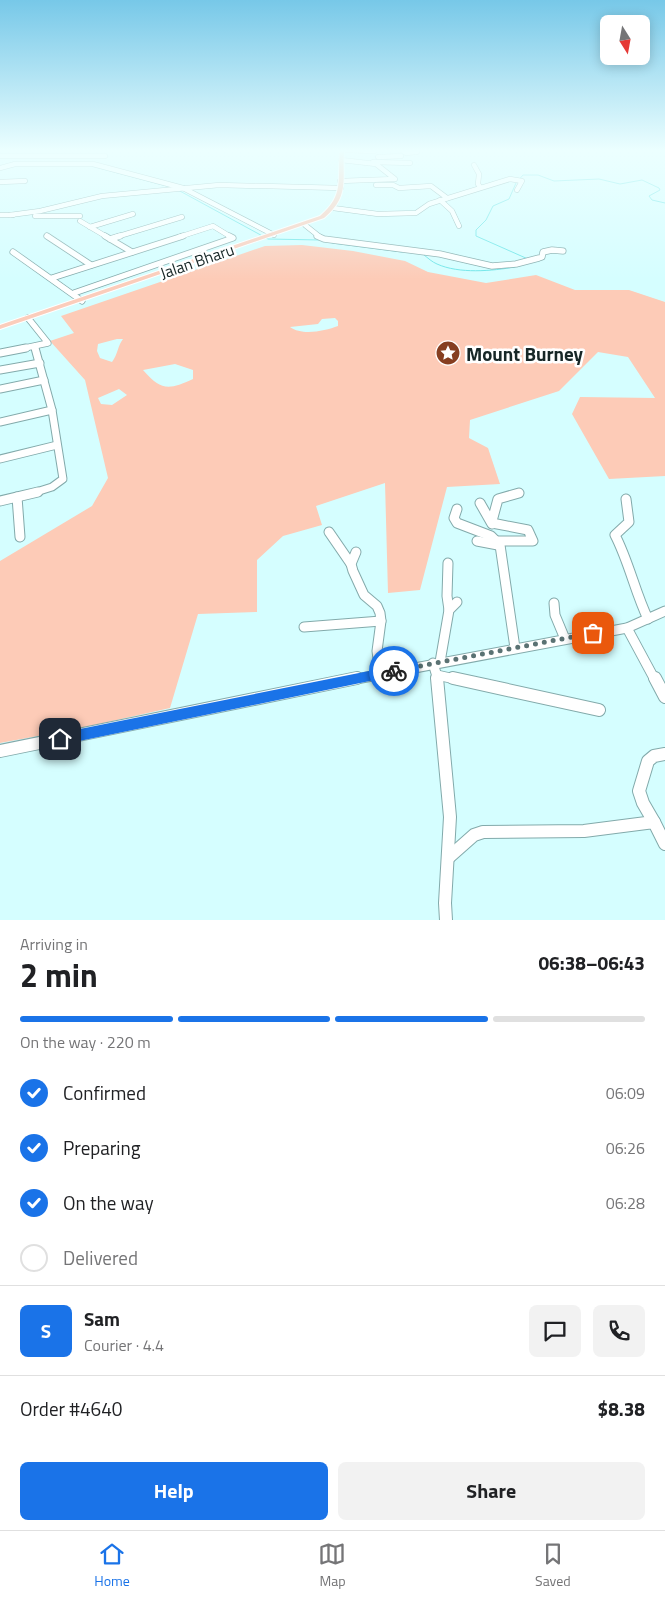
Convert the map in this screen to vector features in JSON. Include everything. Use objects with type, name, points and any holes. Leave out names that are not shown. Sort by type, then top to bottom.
[{"type":"main road","points":[[333,208],[340,198],[340,193]]},
{"type":"main road","name":"Jalan Bharu","points":[[0,327],[82,301],[305,224],[322,217],[333,208]]},
{"type":"street","points":[[12,223],[19,215],[40,212],[102,196],[135,193]]},
{"type":"street","points":[[186,193],[271,235]]},
{"type":"street","points":[[440,193],[447,198]]},
{"type":"street","points":[[333,208],[382,214],[414,213],[424,206],[462,193]]},
{"type":"street","points":[[440,200],[455,215],[460,226]]},
{"type":"street","points":[[348,210],[372,209],[373,206]]},
{"type":"street","points":[[90,227],[133,214]]},
{"type":"street","points":[[0,215],[80,219],[132,252]]},
{"type":"street","points":[[110,239],[182,217]]},
{"type":"street","points":[[305,224],[317,236],[340,242],[421,251],[492,266],[542,257],[542,252],[547,250],[563,251]]},
{"type":"street","points":[[52,278],[213,226],[233,238],[74,293]]},
{"type":"street","points":[[47,236],[91,265]]},
{"type":"street","points":[[13,252],[74,293],[82,301]]},
{"type":"street","points":[[0,353],[36,347],[48,342],[28,318]]},
{"type":"street","points":[[0,501],[50,488],[64,479],[52,410],[36,347]]},
{"type":"street","points":[[0,370],[40,363]]},
{"type":"street","points":[[0,389],[44,380]]},
{"type":"street","points":[[0,422],[52,410]]},
{"type":"street","points":[[0,459],[58,445]]},
{"type":"street","points":[[492,522],[498,499],[519,493]]},
{"type":"street","points":[[17,497],[20,537]]},
{"type":"street","points":[[626,499],[629,522],[615,535],[626,555],[636,595],[648,619]]},
{"type":"street","points":[[480,503],[492,522],[506,578],[509,616],[515,648]]},
{"type":"street","points":[[457,509],[454,518],[457,522],[496,541]]},
{"type":"street","points":[[477,541],[533,541],[528,530],[492,522]]},
{"type":"street","points":[[329,532],[352,564],[361,590],[376,606],[381,621],[377,651],[380,674]]},
{"type":"street","points":[[352,564],[356,552]]},
{"type":"street","points":[[446,920],[445,903],[450,817],[437,662],[449,610],[446,596],[448,563]]},
{"type":"street","points":[[449,610],[457,602]]},
{"type":"street","points":[[554,603],[555,615],[565,638]]},
{"type":"street","points":[[0,751],[437,662],[626,628],[665,611]]},
{"type":"street","points":[[304,627],[381,621]]},
{"type":"street","points":[[626,628],[665,697]]},
{"type":"street","points":[[437,675],[599,710]]},
{"type":"street","points":[[665,754],[654,756],[648,761],[639,791],[643,803],[665,844]]},
{"type":"street","points":[[448,858],[474,835],[483,832],[584,830],[654,822]]},
{"type":"shaded area","points":[[302,245],[353,251],[405,261],[428,272],[486,283],[536,275],[575,290],[629,290],[665,302],[665,476],[609,479],[572,414],[580,397],[655,398],[628,357],[598,352],[559,391],[470,420],[469,438],[488,448],[500,484],[447,487],[420,590],[388,593],[385,483],[316,506],[322,525],[283,536],[257,560],[257,612],[198,614],[170,708],[81,728],[0,743],[0,561],[92,506],[108,478],[85,380],[50,341],[74,333],[61,316],[265,246]],"holes":[[[335,318],[338,321],[338,326],[327,330],[307,332],[290,327],[318,324],[322,319]],[[117,339],[123,339],[112,362],[100,358],[97,351],[98,344]],[[175,364],[193,370],[193,379],[166,387],[155,382],[143,370]],[[119,389],[127,395],[112,405],[101,404],[98,398]]]},
{"type":"waterway","points":[[183,193],[268,239],[320,240]]},
{"type":"waterway","points":[[512,193],[509,199],[493,206],[486,220],[476,230],[476,236],[528,259]]},
{"type":"waterway","points":[[655,193],[649,196],[652,200],[665,203]]},
{"type":"waterway","points":[[332,243],[402,252]]},
{"type":"waterway","points":[[424,255],[437,264],[455,269],[496,270],[515,267]]},
{"type":"way so far","points":[[394,671],[593,633]]},
{"type":"place","name":"Mount Burney","points":[[448,353]]},
{"type":"route","points":[[60,739],[394,671]]}]
